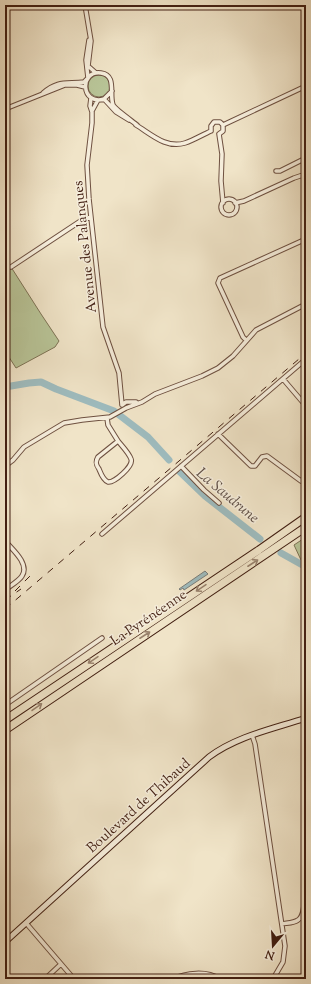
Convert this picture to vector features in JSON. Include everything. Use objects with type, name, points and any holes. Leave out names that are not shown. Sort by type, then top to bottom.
[{"type":"highway","name":"La Pyrénéenne","points":[[5,720],[306,517]]},
{"type":"highway","name":"La Pyrénéenne","points":[[5,730],[306,527]]},
{"type":"street","points":[[85,5],[91,49],[88,66],[96,73],[108,76],[112,83],[111,96],[115,108],[152,136],[171,145],[186,143],[211,131]]},
{"type":"street","points":[[89,37],[86,60],[88,78],[85,87],[88,95],[91,98],[98,100],[104,99],[112,91]]},
{"type":"street","points":[[40,95],[56,84],[84,82],[96,73]]},
{"type":"street","points":[[5,108],[65,85],[85,87]]},
{"type":"street","points":[[223,125],[306,86]]},
{"type":"street","name":"Avenue des Palanques","points":[[91,98],[90,106],[92,111],[92,123],[87,165],[103,327],[116,363],[121,393],[126,408]]},
{"type":"street","points":[[104,99],[116,112],[137,125]]},
{"type":"street","points":[[92,111],[98,100]]},
{"type":"street","points":[[211,131],[211,126],[214,122],[220,122],[223,125]]},
{"type":"street","points":[[219,134],[223,131],[223,125]]},
{"type":"street","points":[[211,131],[214,134],[219,134]]},
{"type":"street","points":[[219,134],[222,154],[220,181],[223,203],[222,210],[226,214],[233,214],[244,201]]},
{"type":"street","points":[[276,171],[280,171],[306,158]]},
{"type":"street","points":[[222,191],[224,196],[236,203],[244,201],[306,174]]},
{"type":"street","points":[[223,203],[226,200],[230,200]]},
{"type":"street","points":[[236,203],[237,208]]},
{"type":"street","points":[[11,267],[82,220],[91,217]]},
{"type":"street","points":[[246,340],[243,337],[218,283],[220,278],[306,239]]},
{"type":"street","points":[[120,411],[124,403],[148,398],[218,368],[233,356],[256,330],[306,304]]},
{"type":"street","points":[[102,534],[306,359]]},
{"type":"street","points":[[283,379],[306,406]]},
{"type":"street","points":[[5,466],[13,460],[24,447],[64,423],[107,418],[148,398]]},
{"type":"street","points":[[107,418],[108,425],[131,459],[130,467],[113,482],[109,482],[104,480],[96,461],[98,457],[118,441]]},
{"type":"street","points":[[218,434],[251,466],[255,466],[262,458],[267,456],[301,481],[306,481]]},
{"type":"street","points":[[181,466],[219,503]]},
{"type":"street","points":[[5,541],[22,562],[24,571],[21,577],[5,590]]},
{"type":"street","points":[[5,705],[102,638]]},
{"type":"street","name":"Boulevard de Thibaud","points":[[5,942],[220,748],[252,735],[306,718]]},
{"type":"street","points":[[252,735],[256,749],[285,946],[284,962],[273,979]]},
{"type":"street","points":[[282,924],[294,922],[299,920],[302,916],[306,885]]},
{"type":"street","points":[[26,923],[74,979]]},
{"type":"street","points":[[45,979],[61,964]]},
{"type":"street","points":[[172,979],[188,974],[208,974],[220,979]]},
{"type":"green space","points":[[99,75],[107,78],[110,86],[107,94],[99,97],[91,94],[88,86],[91,78]]},
{"type":"green space","points":[[5,261],[11,267],[59,341],[55,347],[16,368],[5,351]]},
{"type":"green space","points":[[306,537],[306,562],[301,560],[294,545]]},
{"type":"water","points":[[205,571],[208,574],[184,590],[183,588],[180,590],[179,589]]},
{"type":"waterway","name":"La Saudrune","points":[[5,387],[41,382],[114,411],[148,437],[169,460]]},
{"type":"waterway","name":"La Saudrune","points":[[179,471],[205,496],[260,539]]},
{"type":"waterway","name":"La Saudrune","points":[[281,553],[306,567]]},
{"type":"railway","points":[[5,609],[306,353]]},
{"type":"railway","points":[[15,591],[33,573]]},
{"type":"railway","points":[[5,600],[21,589]]}]
